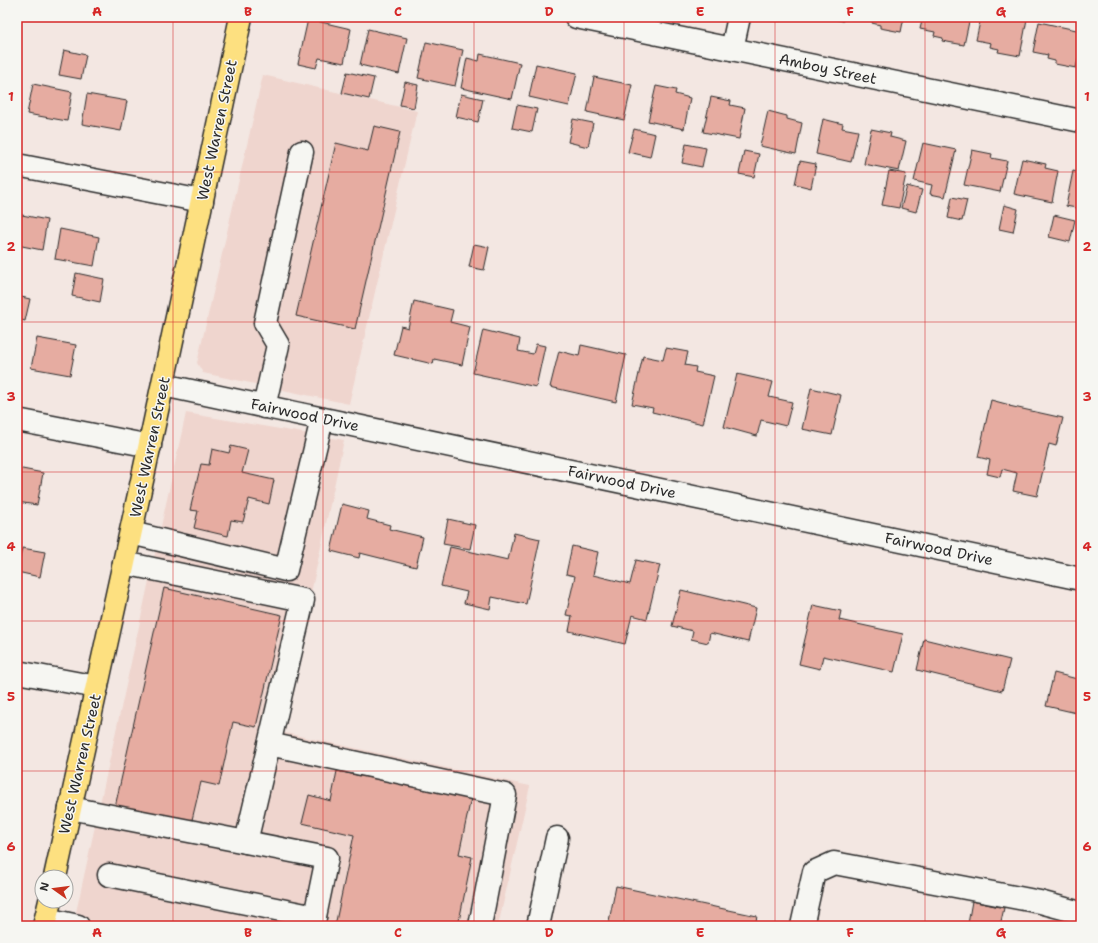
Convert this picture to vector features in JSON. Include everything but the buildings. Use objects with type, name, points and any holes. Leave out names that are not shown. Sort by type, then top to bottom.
[{"type":"main road","name":"West Warren Street","points":[[57,869],[150,446],[241,17]]},
{"type":"street","name":"Amboy Street","points":[[576,17],[1081,121]]},
{"type":"street","points":[[732,49],[739,17]]},
{"type":"street","points":[[264,407],[278,346],[265,323],[302,152]]},
{"type":"street","points":[[17,165],[202,200]]},
{"type":"street","name":"Fairwood Drive","points":[[163,385],[1081,579]]},
{"type":"street","points":[[131,533],[286,570],[322,419]]},
{"type":"street","points":[[17,420],[150,446]]},
{"type":"street","points":[[124,563],[302,600],[246,842]]},
{"type":"street","points":[[17,672],[97,687]]},
{"type":"street","points":[[269,744],[505,795],[480,926]]},
{"type":"street","points":[[70,808],[327,858],[314,921],[109,875]]},
{"type":"street","points":[[538,926],[557,838]]},
{"type":"street","points":[[802,926],[814,872],[834,863],[1040,902],[1081,913]]},
{"type":"street","points":[[46,915],[78,926]]},
{"type":"shaded area","points":[[263,75],[417,111],[349,404],[203,373],[197,363]]},
{"type":"shaded area","points":[[186,413],[344,440],[281,732],[530,786],[498,926],[73,926]]}]
